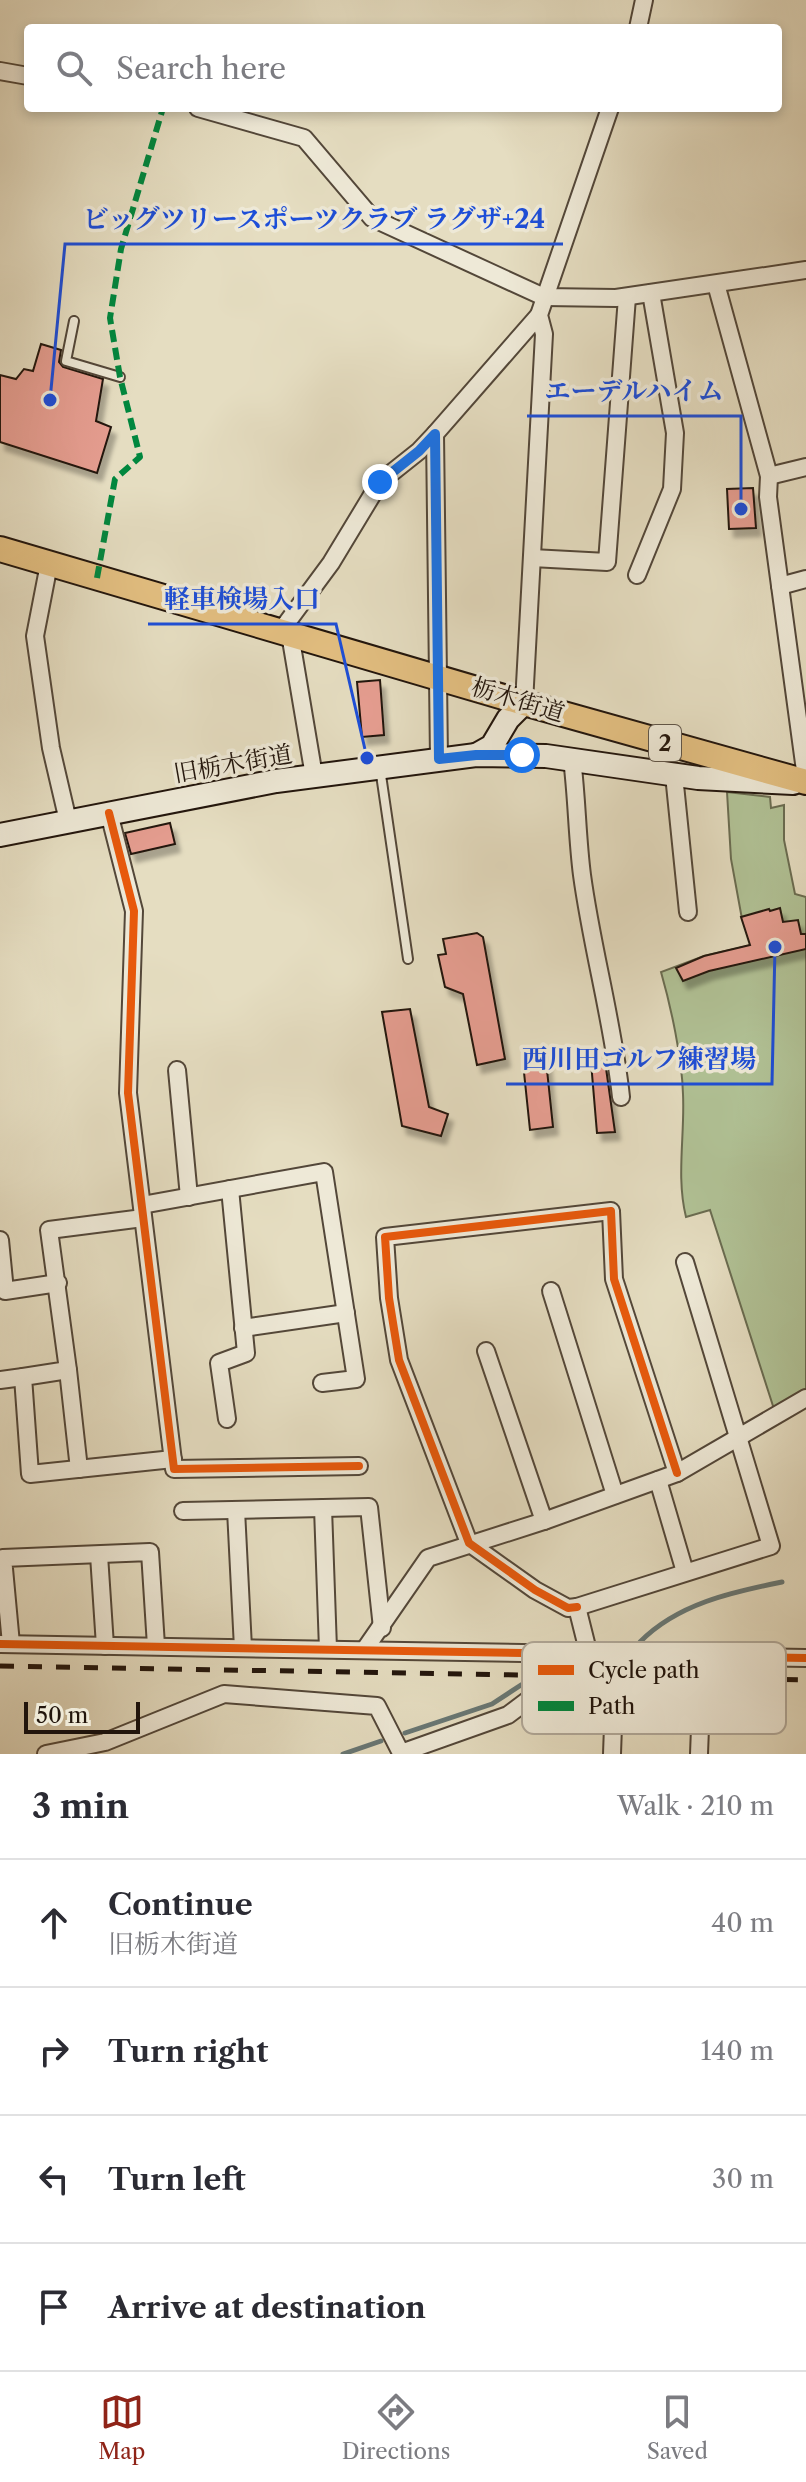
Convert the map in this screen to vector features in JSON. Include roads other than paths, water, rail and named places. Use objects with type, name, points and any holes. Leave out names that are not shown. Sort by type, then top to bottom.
[{"type":"main road","name":"栃木街道","points":[[0,549],[524,703],[806,781]]},
{"type":"main road","points":[[484,691],[496,710],[497,731],[484,750]]},
{"type":"main road","points":[[484,750],[524,703]]},
{"type":"main road","points":[[484,750],[549,749],[666,766],[674,775]]},
{"type":"main road","name":"旧栃木街道","points":[[0,835],[314,776],[484,750],[572,759],[674,775],[743,781],[806,781]]},
{"type":"street","points":[[639,24],[644,0]]},
{"type":"street","points":[[0,71],[24,75]]},
{"type":"street","points":[[212,112],[304,138],[372,218],[544,297],[627,297],[806,270]]},
{"type":"street","points":[[314,776],[285,633],[380,482],[419,451],[539,315],[609,112]]},
{"type":"street","points":[[716,284],[769,476],[768,497],[806,781]]},
{"type":"street","points":[[637,575],[672,489],[675,433],[651,293]]},
{"type":"street","points":[[532,558],[607,562],[627,297]]},
{"type":"street","points":[[524,703],[544,334],[539,315]]},
{"type":"street","points":[[435,434],[439,759]]},
{"type":"street","points":[[769,476],[806,467]]},
{"type":"street","points":[[49,564],[35,636],[51,748],[68,821]]},
{"type":"street","points":[[780,586],[806,579]]},
{"type":"street","points":[[572,759],[582,876],[617,1060],[621,1097]]},
{"type":"street","points":[[674,775],[688,912]]},
{"type":"street","points":[[109,813],[134,911],[128,1093],[174,1469],[359,1466]]},
{"type":"street","points":[[177,1070],[189,1197]]},
{"type":"street","points":[[79,1469],[49,1230],[143,1212],[189,1197],[324,1172],[356,1379],[322,1383]]},
{"type":"street","points":[[227,1419],[219,1363],[246,1353],[230,1189]]},
{"type":"street","points":[[677,1473],[614,1279],[611,1211],[385,1237],[389,1298],[399,1360],[469,1543],[535,1590],[568,1608],[771,1546],[685,1262]]},
{"type":"street","points":[[0,1240],[5,1291],[58,1283]]},
{"type":"street","points":[[551,1291],[615,1495]]},
{"type":"street","points":[[243,1328],[346,1313]]},
{"type":"street","points":[[486,1351],[544,1521]]},
{"type":"street","points":[[0,1380],[68,1370]]},
{"type":"street","points":[[23,1377],[30,1474],[173,1459]]},
{"type":"street","points":[[365,1649],[428,1558],[544,1521],[677,1473],[806,1398]]},
{"type":"street","points":[[658,1480],[685,1572]]},
{"type":"street","points":[[183,1511],[369,1507],[382,1628]]},
{"type":"street","points":[[323,1508],[328,1649]]},
{"type":"street","points":[[236,1510],[243,1648]]},
{"type":"street","points":[[156,1646],[150,1552],[3,1558],[5,1644],[522,1653]]},
{"type":"street","points":[[99,1555],[105,1646]]},
{"type":"street","points":[[577,1607],[586,1642]]},
{"type":"street","points":[[786,1658],[806,1658]]},
{"type":"street","points":[[46,1754],[105,1742],[224,1694],[377,1706],[401,1753],[508,1715],[522,1704]]},
{"type":"street","points":[[612,1754],[613,1734]]},
{"type":"street","points":[[699,1754],[700,1734]]},
{"type":"lane","points":[[74,321],[66,361],[120,377]]},
{"type":"lane","points":[[379,767],[408,959]]},
{"type":"waterway","points":[[640,1642],[688,1609],[725,1595],[782,1582]]},
{"type":"waterway","points":[[405,1733],[492,1704],[521,1685]]},
{"type":"waterway","points":[[343,1754],[381,1741]]},
{"type":"railway","points":[[0,1666],[522,1675]]},
{"type":"railway","points":[[786,1680],[806,1680]]},
{"type":"place","name":"ビッグツリースポーツクラブ ラグザ+24","points":[[50,400]]},
{"type":"place","name":"エーデルハイム","points":[[741,509]]},
{"type":"place","name":"軽車検場入口","points":[[367,758]]},
{"type":"place","name":"西川田ゴルフ練習場","points":[[775,947]]}]
